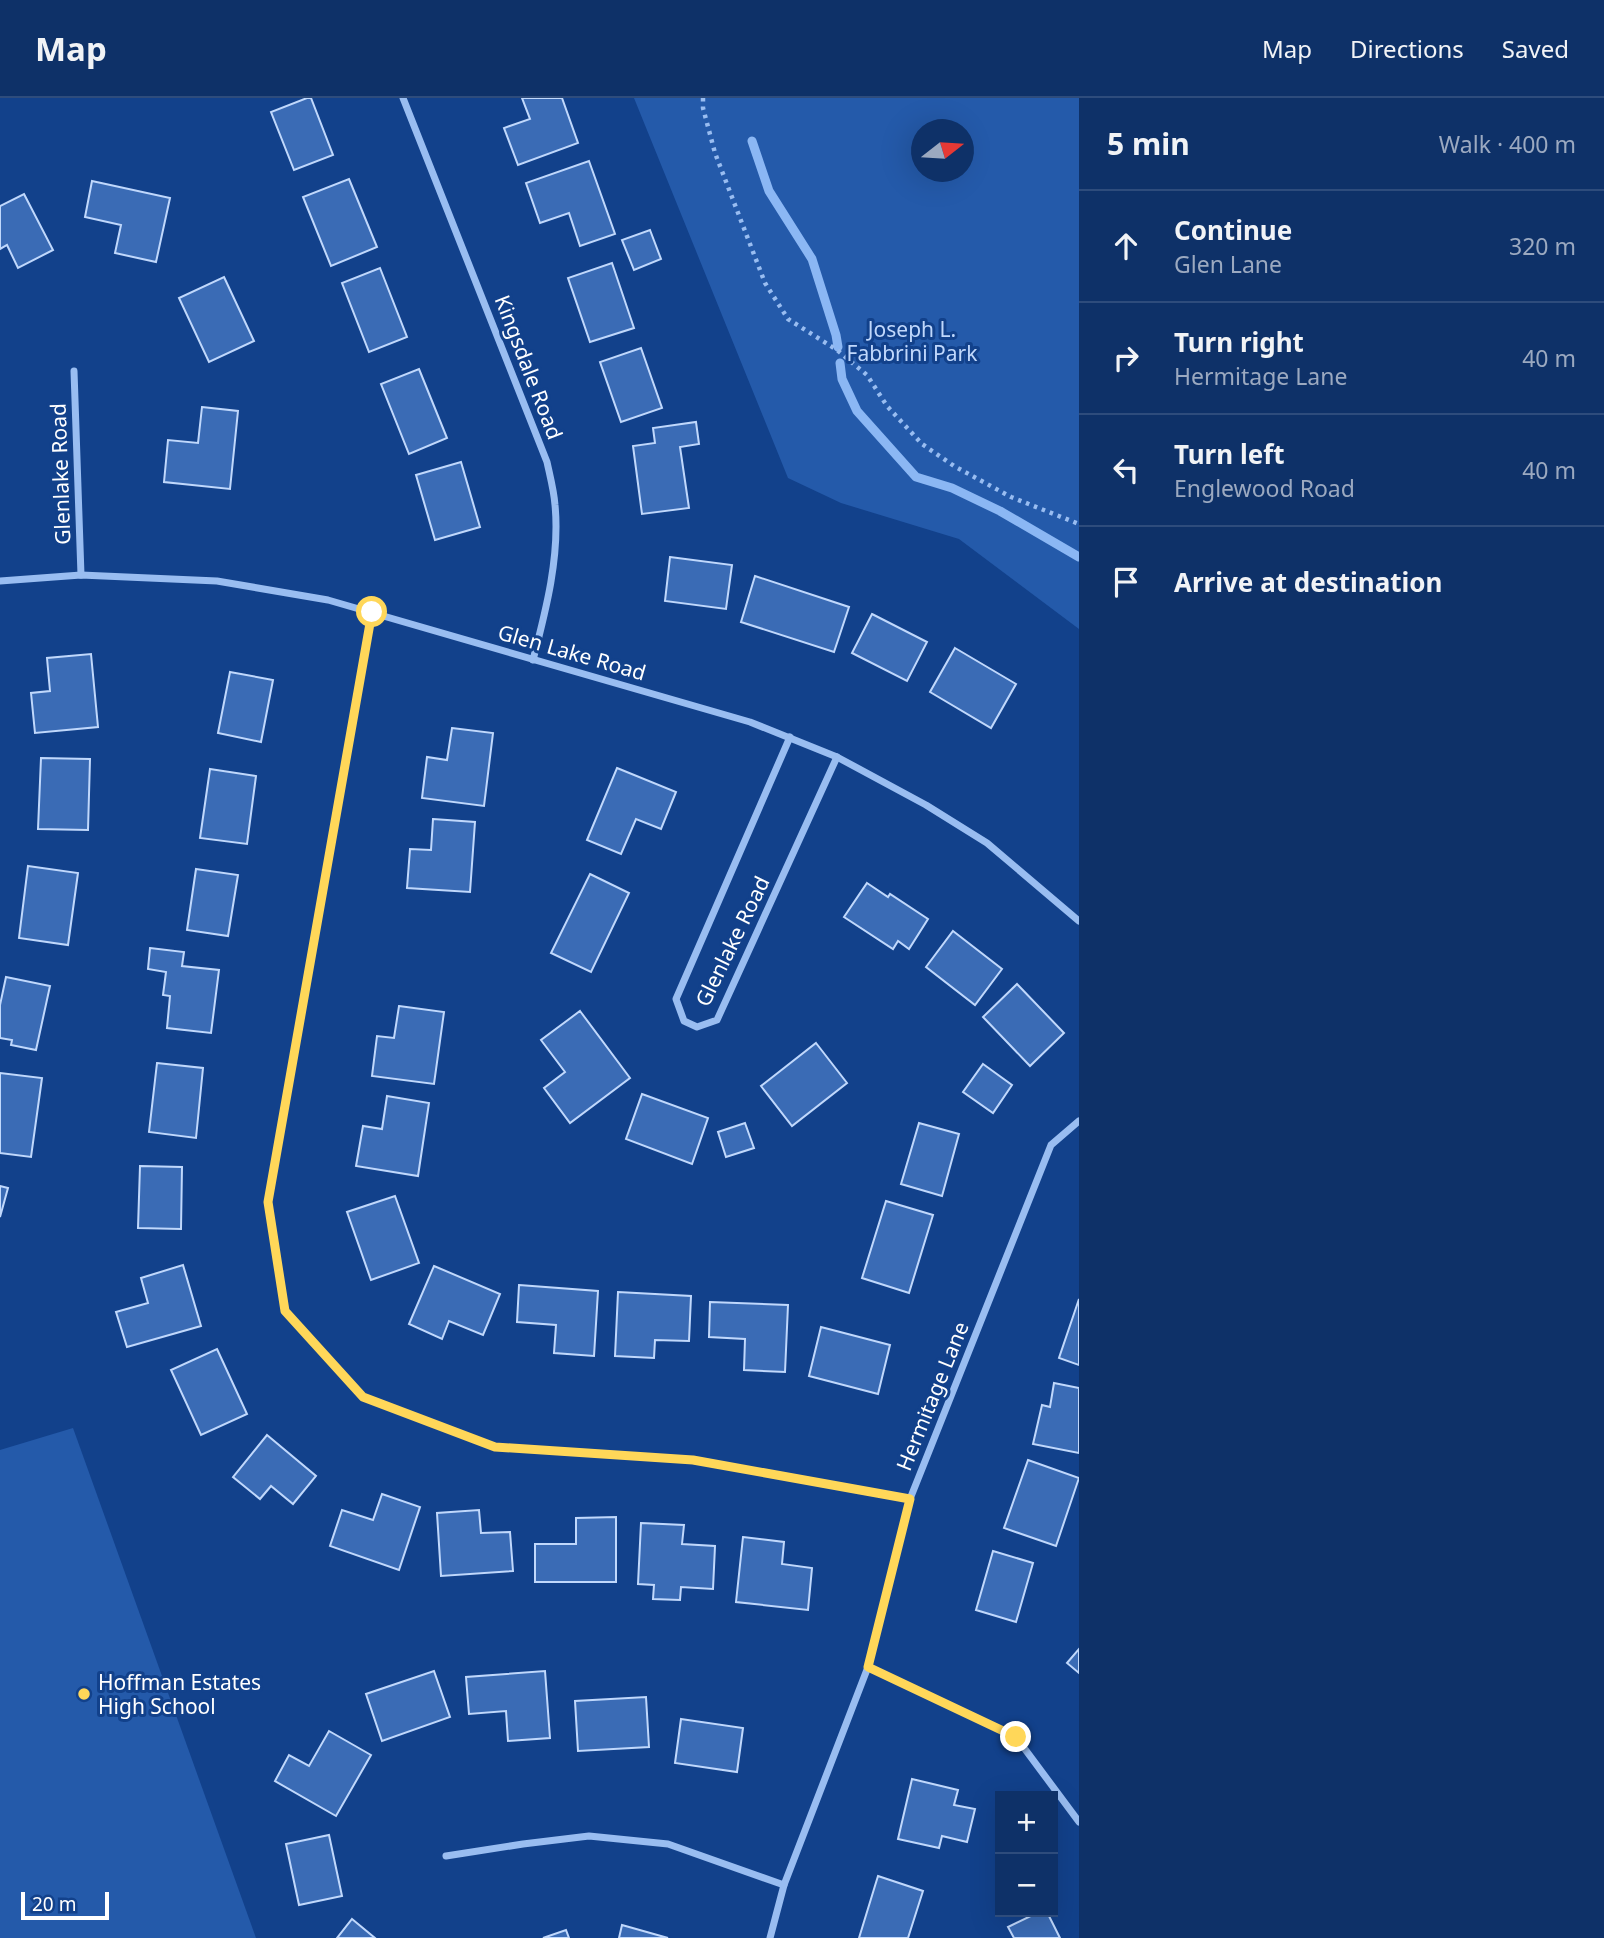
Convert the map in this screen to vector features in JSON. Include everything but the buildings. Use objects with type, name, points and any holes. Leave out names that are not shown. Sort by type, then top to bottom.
[{"type":"street","name":"Kingsdale Road","points":[[403,98],[547,462],[555,506],[554,556],[547,607],[533,660]]},
{"type":"street","name":"Glenlake Road","points":[[74,370],[81,575]]},
{"type":"street","name":"Glen Lake Road","points":[[0,581],[81,575],[218,581],[328,600],[750,722],[837,757],[926,805],[987,843],[1079,921]]},
{"type":"street","points":[[372,612],[268,1202],[285,1311],[363,1397],[495,1447],[693,1460],[910,1499]]},
{"type":"street","name":"Glenlake Road","points":[[790,737],[676,999],[684,1021],[697,1027],[717,1020],[837,757]]},
{"type":"street","name":"Hermitage Lane","points":[[771,1938],[784,1885],[868,1667],[910,1499],[1051,1145],[1079,1121]]},
{"type":"street","points":[[868,1667],[1016,1737],[1079,1822]]},
{"type":"street","points":[[446,1856],[523,1843],[589,1836],[668,1844],[784,1885]]},
{"type":"path","points":[[703,98],[703,108],[715,153],[765,284],[788,319],[837,350],[867,375],[887,406],[922,444],[943,459],[1011,497],[1079,524]]},
{"type":"green space","name":"Joseph L. Fabbrini Park","points":[[634,98],[1079,98],[1079,629],[959,539],[841,503],[788,478]]},
{"type":"green space","name":"Hoffman Estates High School","points":[[73,1428],[256,1938],[0,1938],[0,1450]]},
{"type":"waterway","points":[[752,141],[769,191],[812,259],[838,347]]},
{"type":"waterway","points":[[840,363],[842,379],[857,411],[916,477],[952,488],[1000,511],[1079,557]]},
{"type":"place","name":"Hoffman Estates High School","points":[[84,1694]]},
{"type":"route","points":[[372,612],[268,1202],[285,1311],[363,1397],[495,1447],[693,1460],[910,1499],[868,1667],[1016,1737]]}]
